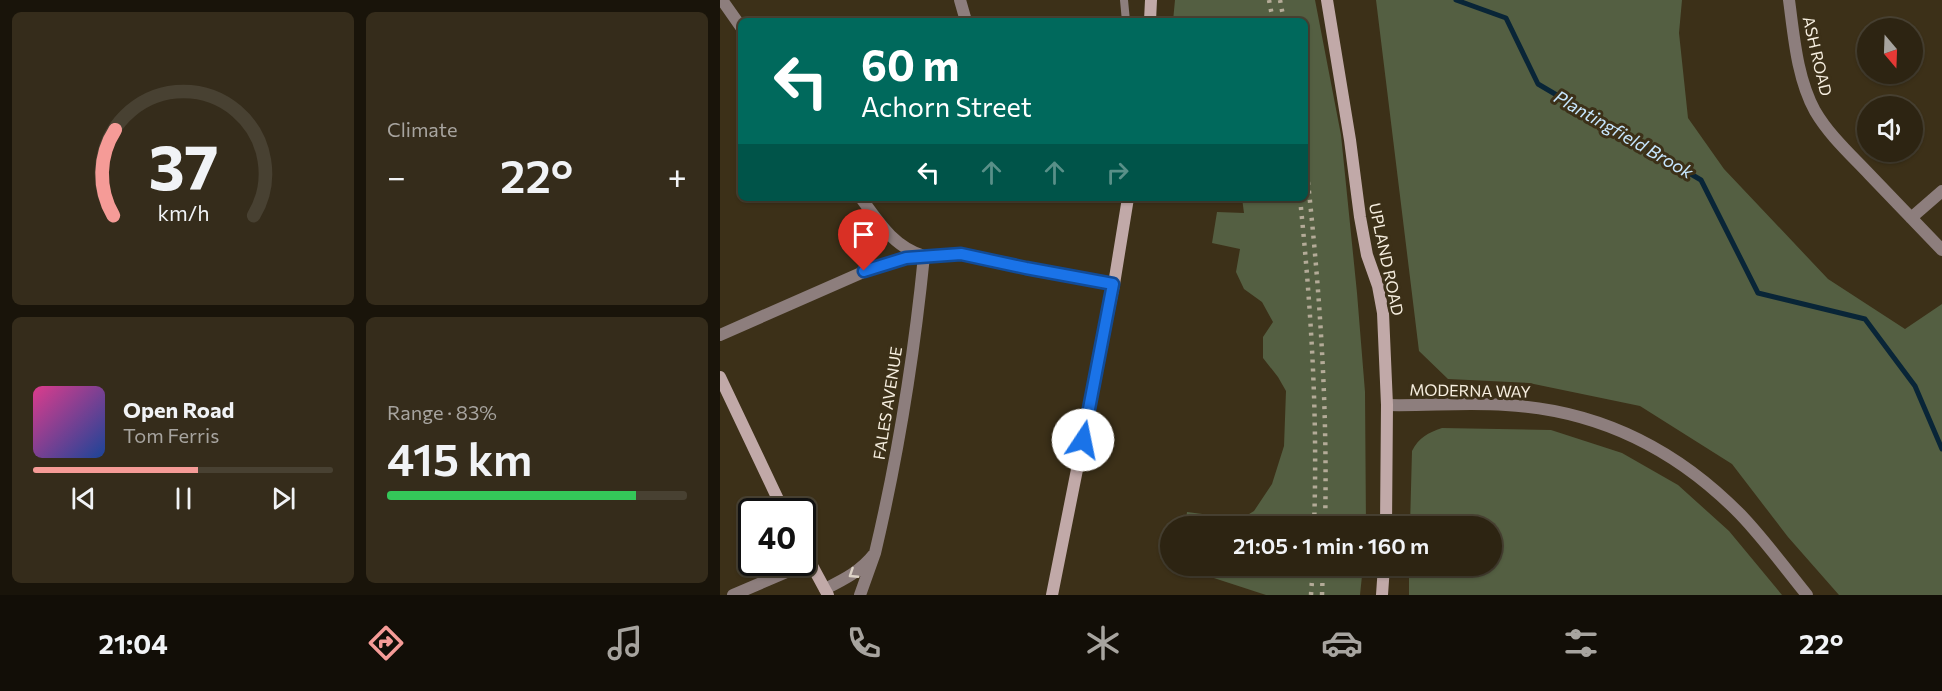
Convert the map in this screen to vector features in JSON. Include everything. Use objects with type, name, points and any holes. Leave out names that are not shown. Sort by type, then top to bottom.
[{"type":"street","points":[[722,0],[738,23]]},
{"type":"street","points":[[960,0],[965,18]]},
{"type":"street","points":[[1150,18],[1151,0]]},
{"type":"street","name":"UPLAND ROAD","points":[[1327,0],[1360,217],[1367,255],[1378,286],[1383,313],[1387,405],[1386,516]]},
{"type":"street","name":"ASH ROAD","points":[[1789,0],[1794,42],[1804,82],[1814,109],[1826,128],[1846,151],[1942,250]]},
{"type":"street","points":[[1911,218],[1942,191]]},
{"type":"street","points":[[863,201],[891,236],[909,251],[924,256]]},
{"type":"street","points":[[1052,595],[1127,201]]},
{"type":"street","points":[[720,335],[877,266],[906,258],[961,254],[1113,284]]},
{"type":"street","name":"FALES AVENUE","points":[[860,595],[875,553],[890,489],[918,322],[924,256]]},
{"type":"street","points":[[720,377],[777,498]]},
{"type":"street","name":"MODERNA WAY","points":[[1387,405],[1473,403],[1542,408],[1587,418],[1631,436],[1652,446],[1708,484],[1740,514],[1807,595]]},
{"type":"street","points":[[816,573],[827,592],[866,565],[875,553]]},
{"type":"street","points":[[733,595],[777,576]]},
{"type":"street","points":[[1382,595],[1383,576]]},
{"type":"lane","points":[[1124,0],[1126,18]]},
{"type":"green space","points":[[1175,0],[1315,0],[1341,135],[1365,392],[1366,516],[1246,516],[1254,511],[1272,484],[1284,446],[1286,391],[1263,358],[1263,337],[1273,322],[1262,302],[1244,289],[1236,272],[1240,249],[1212,243],[1217,212],[1244,213],[1242,201],[1308,201],[1308,18],[1173,18]]},
{"type":"green space","points":[[1376,0],[1682,0],[1679,33],[1688,118],[1724,169],[1828,279],[1905,329],[1942,304],[1942,595],[1839,595],[1788,537],[1732,464],[1640,406],[1529,383],[1448,379],[1419,351]]},
{"type":"green space","points":[[1442,428],[1551,430],[1622,453],[1678,485],[1729,531],[1782,595],[1409,595],[1409,576],[1502,576],[1502,516],[1410,516],[1412,451],[1424,436]]},
{"type":"green space","points":[[1187,512],[1218,516],[1186,516]]},
{"type":"green space","points":[[1208,576],[1362,576],[1360,595],[1266,595]]},
{"type":"waterway","name":"Plantingfield Brook","points":[[1456,0],[1506,18],[1538,84],[1701,180],[1758,293],[1865,319],[1915,386],[1942,449]]},
{"type":"railway","points":[[1269,0],[1272,18]]},
{"type":"railway","points":[[1280,0],[1283,18]]},
{"type":"railway","points":[[1308,186],[1321,341],[1325,516]]},
{"type":"railway","points":[[1300,201],[1313,362],[1314,516]]},
{"type":"railway","points":[[1311,595],[1312,576]]},
{"type":"railway","points":[[1322,595],[1323,576]]},
{"type":"route","points":[[864,271],[906,258],[961,254],[1113,284],[1083,440]]}]
